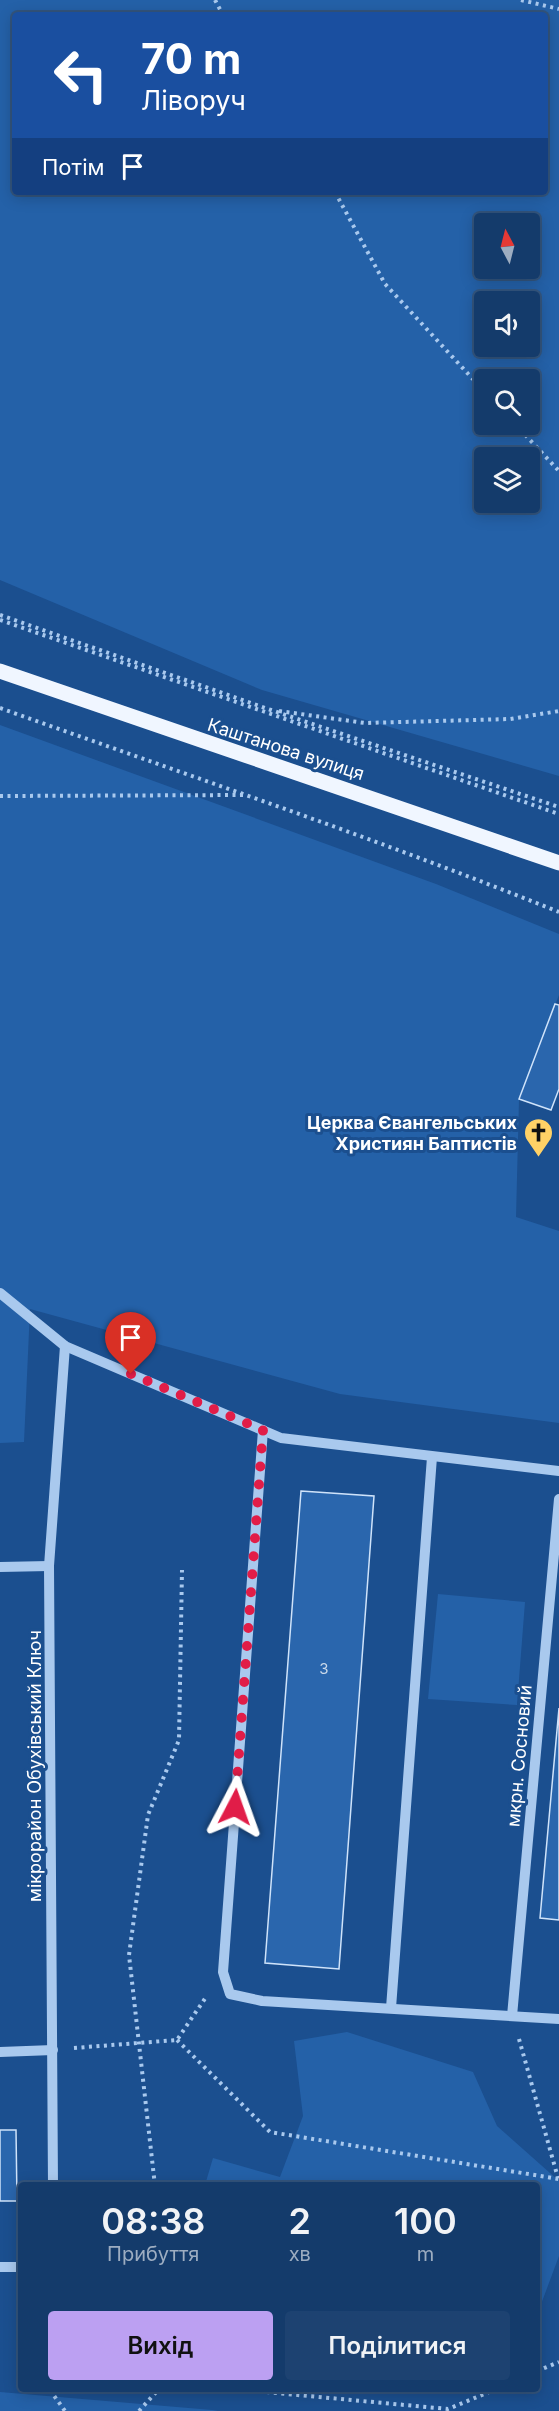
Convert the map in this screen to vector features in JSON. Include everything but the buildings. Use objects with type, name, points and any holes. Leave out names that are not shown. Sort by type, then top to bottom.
[{"type":"main road","name":"Каштанова вулиця","points":[[0,671],[559,863]]},
{"type":"street","points":[[0,1293],[64,1346],[281,1438],[559,1471]]},
{"type":"street","name":"мікрорайон Обухівський Ключ","points":[[53,2182],[49,1566],[64,1346]]},
{"type":"street","points":[[263,1430],[223,1972],[230,1994],[262,2001],[559,2019]]},
{"type":"street","points":[[391,2008],[432,1457]]},
{"type":"street","name":"мкрн. Сосновий","points":[[512,2016],[559,1499]]},
{"type":"street","points":[[0,1567],[49,1566]]},
{"type":"street","points":[[0,2052],[53,2050]]},
{"type":"street","points":[[0,2267],[18,2267]]},
{"type":"path","points":[[521,0],[559,9]]},
{"type":"path","points":[[337,195],[385,284],[474,380]]},
{"type":"path","points":[[525,435],[559,471]]},
{"type":"path","points":[[0,615],[270,710],[559,807]]},
{"type":"path","points":[[0,620],[559,814]]},
{"type":"path","points":[[0,708],[250,795],[444,866],[559,912]]},
{"type":"path","points":[[270,710],[365,723],[510,719],[559,711]]},
{"type":"path","points":[[0,796],[250,795]]},
{"type":"path","points":[[155,2182],[129,1955],[148,1815],[179,1740],[182,1570]]},
{"type":"path","points":[[177,2040],[223,1972]]},
{"type":"path","points":[[53,2050],[177,2040],[270,2132],[558,2179],[512,2016]]},
{"type":"path","points":[[540,2370],[559,2362]]},
{"type":"path","points":[[51,2392],[65,2411]]},
{"type":"path","points":[[139,2411],[156,2392]]},
{"type":"path","points":[[265,2392],[448,2409],[489,2392]]},
{"type":"shaded area","points":[[0,0],[559,0],[559,776],[262,690],[0,580]]},
{"type":"shaded area","points":[[0,725],[436,884],[559,934],[559,995],[519,1099],[516,1217],[559,1231],[559,1423],[340,1394],[30,1309],[24,1442],[0,1443]]},
{"type":"shaded area","points":[[438,1594],[525,1602],[517,1705],[428,1699]]},
{"type":"shaded area","points":[[347,2032],[473,2072],[497,2126],[559,2181],[559,2256],[540,2307],[540,2182],[206,2182],[213,2158],[280,2177],[303,2116],[294,2041]]},
{"type":"shaded area","points":[[0,2392],[212,2410],[218,2411],[0,2411]]},
{"type":"place","name":"Церква Євангельських Християн Баптистів","points":[[538,1158]]},
{"type":"route","points":[[131,1374],[263,1430],[235,1807]]}]
